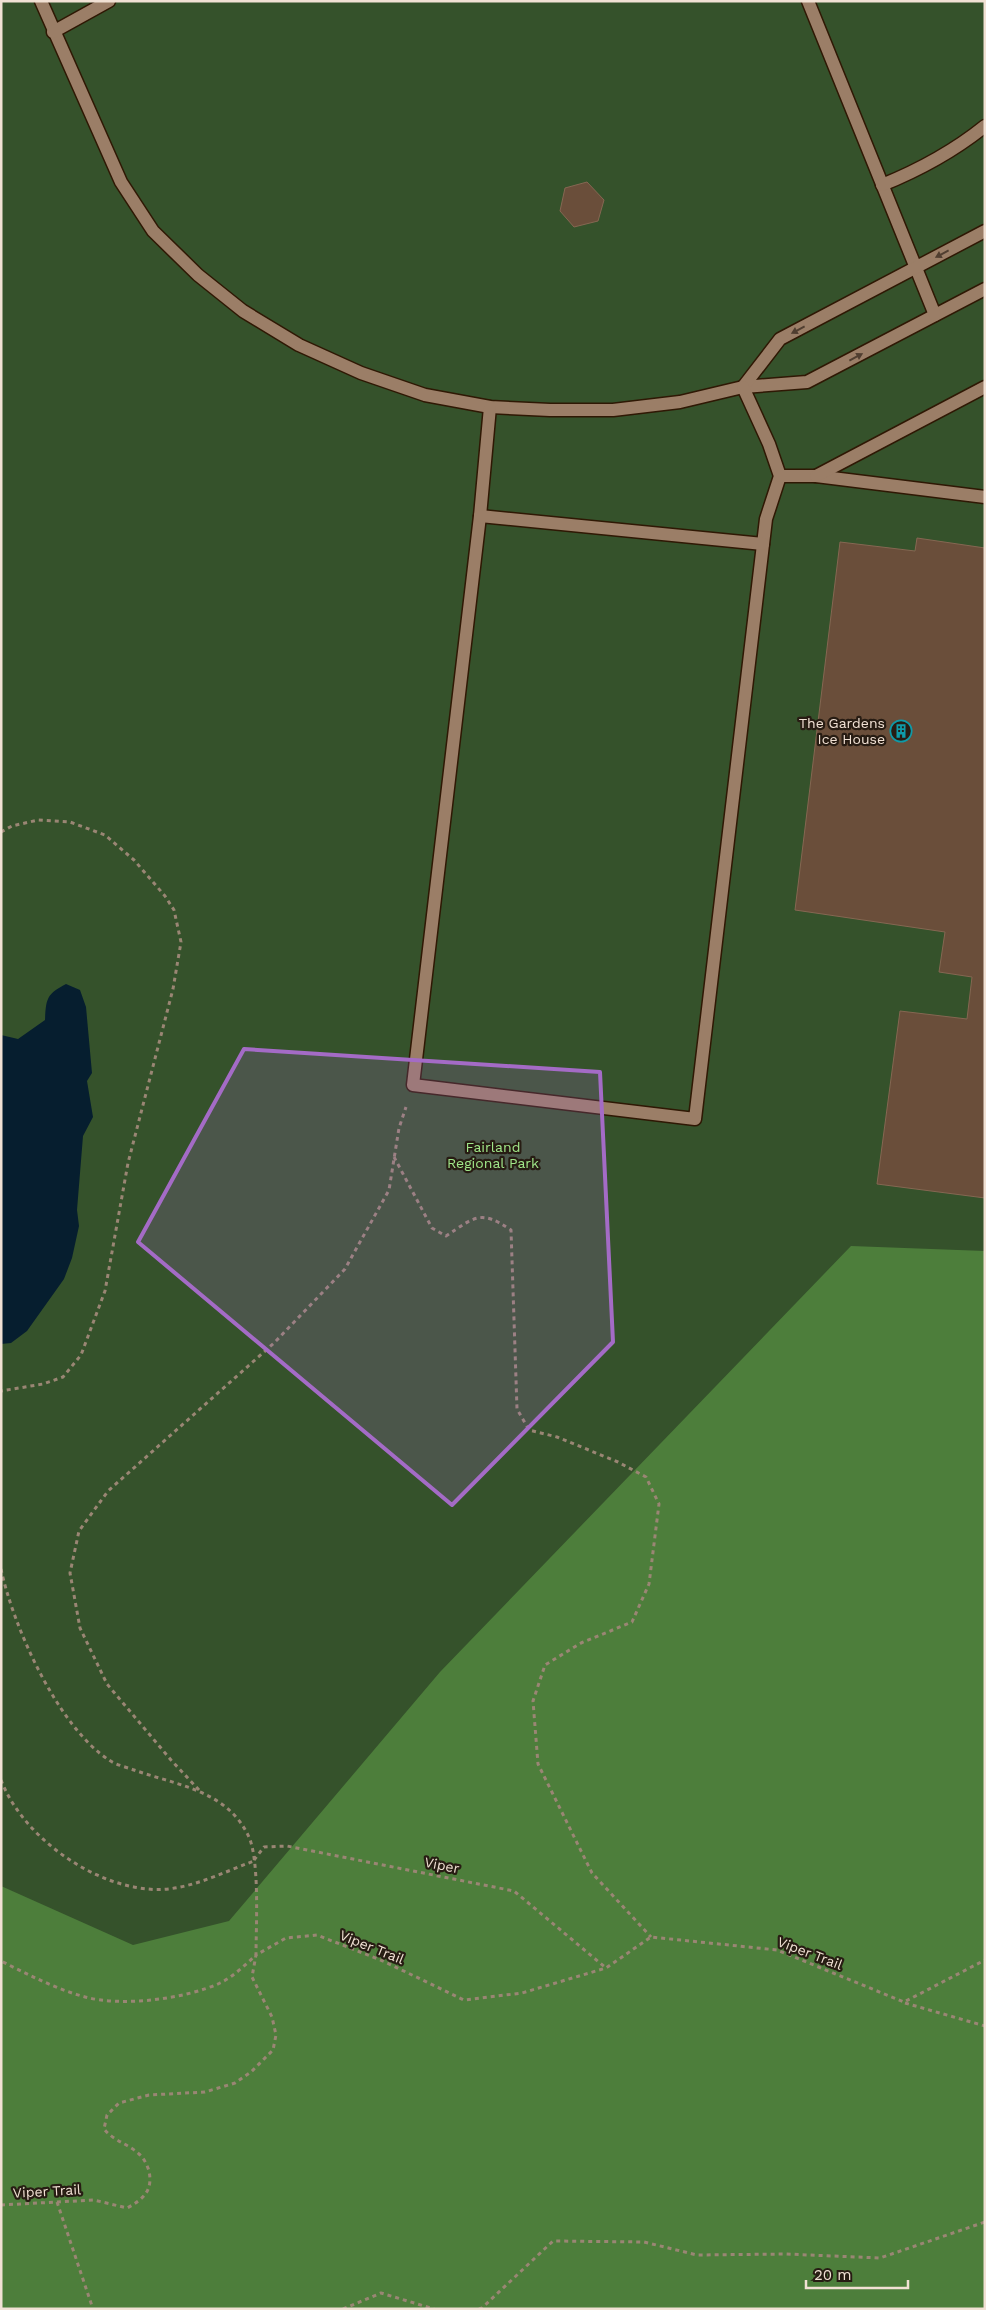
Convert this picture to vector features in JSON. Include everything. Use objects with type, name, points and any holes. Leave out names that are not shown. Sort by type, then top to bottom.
[{"type":"lane","points":[[40,1],[120,182],[153,231],[198,275],[243,311],[299,345],[361,373],[425,394],[490,408],[613,410],[680,402],[743,387],[807,382],[985,289]]},
{"type":"lane","points":[[53,32],[109,1]]},
{"type":"lane","points":[[808,1],[935,315]]},
{"type":"lane","points":[[882,185],[914,172],[985,126]]},
{"type":"lane","points":[[743,387],[780,339],[985,231]]},
{"type":"lane","points":[[490,408],[480,516],[413,1085],[695,1119],[766,519],[780,476],[769,444],[743,387]]},
{"type":"lane","points":[[816,476],[985,387]]},
{"type":"lane","points":[[780,476],[816,476],[985,497]]},
{"type":"lane","points":[[480,516],[763,544]]},
{"type":"path","points":[[1,832],[12,826],[38,820],[70,822],[105,835],[134,860],[174,910],[181,942],[173,989],[128,1163],[105,1291],[81,1355],[63,1377],[43,1384],[1,1391]]},
{"type":"path","points":[[199,1790],[107,1684],[80,1628],[70,1573],[79,1531],[108,1491],[274,1343],[345,1269],[389,1190],[399,1128],[413,1085]]},
{"type":"path","points":[[394,1156],[432,1228],[446,1236],[473,1218],[493,1218],[511,1230],[517,1409],[529,1430],[557,1437],[618,1462],[646,1477],[658,1504],[649,1584],[632,1622],[581,1643],[545,1665],[533,1701],[538,1764],[592,1874],[651,1937]]},
{"type":"path","points":[[1,1568],[4,1584],[24,1636],[47,1686],[80,1733],[109,1761],[159,1779],[199,1790],[231,1809],[249,1836],[254,1861],[256,1894],[256,1955],[221,1983],[160,2000],[87,1997],[52,1986],[1,1961]]},
{"type":"path","points":[[1,1780],[22,1815],[55,1851],[102,1879],[148,1890],[190,1885],[254,1861]]},
{"type":"path","name":"Viper","points":[[254,1861],[264,1847],[287,1846],[514,1891],[606,1968]]},
{"type":"path","name":"Viper Trail","points":[[1,2205],[94,2200],[127,2208],[140,2201],[148,2191],[151,2181],[147,2165],[140,2154],[111,2138],[104,2129],[108,2115],[119,2103],[149,2095],[205,2092],[235,2083],[251,2072],[273,2050],[276,2035],[272,2017],[252,1977],[256,1955],[286,1938],[317,1935],[383,1961],[464,2000],[522,1993],[606,1968],[651,1937],[777,1950],[904,2002],[985,2026]]},
{"type":"path","points":[[904,2002],[985,1960]]},
{"type":"path","points":[[57,2202],[93,2309]]},
{"type":"path","points":[[480,2309],[553,2241],[644,2242],[697,2255],[786,2254],[880,2258],[985,2222]]},
{"type":"path","points":[[343,2309],[381,2293],[434,2309]]},
{"type":"highlighted area","points":[[244,1049],[600,1072],[613,1342],[452,1505],[138,1242]]},
{"type":"green space","name":"Fairland Regional Park","points":[[1,1],[985,1],[985,2309],[1,2309]]},
{"type":"green space","points":[[851,1246],[985,1251],[985,2309],[1,2309],[1,1886],[133,1945],[229,1921],[440,1672]]},
{"type":"water","points":[[66,984],[80,990],[86,1007],[92,1073],[87,1081],[93,1117],[83,1136],[77,1210],[79,1226],[72,1258],[64,1279],[27,1331],[11,1343],[1,1344],[1,1035],[18,1039],[45,1020],[46,1006],[51,994]]},
{"type":"building","points":[[587,182],[604,200],[598,221],[574,227],[560,211],[565,188]]},
{"type":"building","name":"The Gardens Ice House","points":[[917,538],[985,548],[985,1198],[877,1184],[900,1011],[967,1019],[972,977],[939,972],[945,932],[795,910],[840,542],[915,551]]},
{"type":"place","name":"The Gardens Ice House","points":[[901,731]]}]
